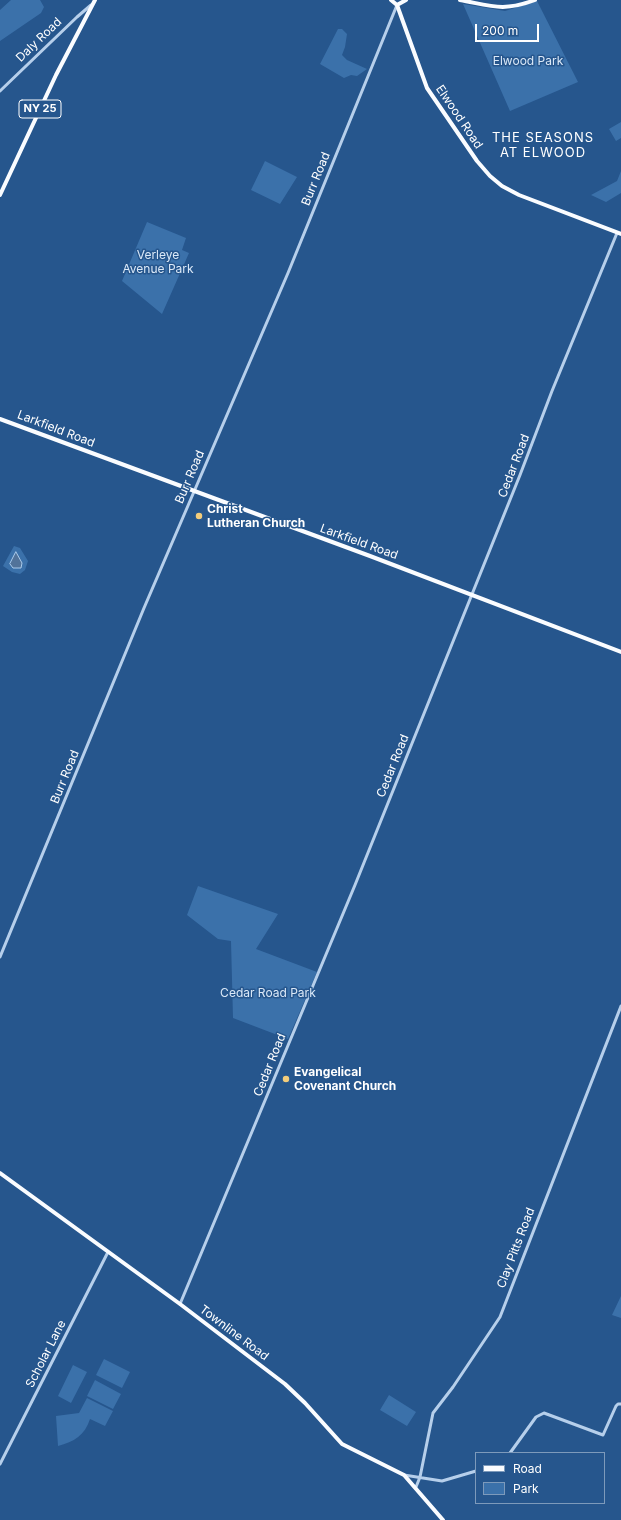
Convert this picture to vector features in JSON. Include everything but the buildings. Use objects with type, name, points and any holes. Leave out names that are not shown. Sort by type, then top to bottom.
[{"type":"main road","points":[[391,0],[397,5],[406,0]]},
{"type":"main road","points":[[460,0],[505,8],[518,6],[534,0]]},
{"type":"main road","name":"NY 25","points":[[0,194],[56,75],[94,2]]},
{"type":"main road","name":"Elwood Road","points":[[397,5],[427,88],[474,156],[490,176],[502,186],[519,195],[619,233]]},
{"type":"main road","name":"Larkfield Road","points":[[0,419],[621,652]]},
{"type":"main road","name":"Townline Road","points":[[0,1173],[180,1304],[285,1384],[305,1403],[342,1444],[404,1475],[416,1487],[443,1520]]},
{"type":"street","name":"Daly Road","points":[[0,91],[77,16],[94,2]]},
{"type":"street","name":"Burr Road","points":[[0,957],[194,491],[288,273],[397,5]]},
{"type":"street","name":"Cedar Road","points":[[180,1304],[355,885],[472,595],[552,391],[619,233]]},
{"type":"street","name":"Clay Pitts Road","points":[[416,1487],[420,1476],[433,1413],[453,1387],[500,1317],[621,1006]]},
{"type":"street","name":"Scholar Lane","points":[[0,1464],[108,1252]]},
{"type":"street","points":[[511,1452],[536,1417],[544,1413],[603,1435],[616,1406],[621,1404]]},
{"type":"street","points":[[404,1475],[420,1476],[435,1480],[446,1480],[463,1473],[475,1471]]},
{"type":"green space","points":[[11,0],[40,0],[44,7],[41,13],[0,41],[0,10]]},
{"type":"green space","name":"Elwood Park","points":[[537,1],[578,82],[510,111],[463,4],[505,11]]},
{"type":"green space","points":[[338,29],[342,29],[347,34],[342,55],[347,60],[367,69],[357,76],[351,75],[344,78],[320,64]]},
{"type":"green space","points":[[621,122],[621,138],[616,141],[609,129]]},
{"type":"green space","points":[[265,161],[297,177],[280,204],[251,190]]},
{"type":"green space","points":[[621,171],[621,193],[606,202],[591,195],[617,181]]},
{"type":"green space","name":"Verleye Avenue Park","points":[[147,222],[186,238],[182,250],[189,253],[162,314],[122,281]]},
{"type":"green space","points":[[14,546],[20,548],[28,561],[25,570],[20,574],[12,572],[3,566]]},
{"type":"green space","name":"Cedar Road Park","points":[[198,886],[278,914],[256,949],[317,972],[288,1039],[233,1018],[231,941],[218,939],[187,915]]},
{"type":"green space","points":[[621,1296],[621,1318],[612,1315]]},
{"type":"green space","points":[[104,1359],[130,1372],[122,1388],[96,1375]]},
{"type":"green space","points":[[73,1365],[87,1372],[71,1403],[58,1396]]},
{"type":"green space","points":[[95,1380],[121,1394],[113,1409],[87,1396]]},
{"type":"green space","points":[[389,1395],[416,1412],[407,1426],[380,1410]]},
{"type":"green space","points":[[87,1398],[113,1411],[105,1426],[90,1419],[82,1434],[74,1440],[58,1446],[56,1416],[79,1413]]},
{"type":"shaded area","points":[[16,552],[22,563],[21,568],[13,568],[10,564]]},
{"type":"place","name":"Christ Lutheran Church","points":[[199,516]]},
{"type":"place","name":"Evangelical Covenant Church","points":[[286,1079]]},
{"type":"district","name":"THE SEASONS AT ELWOOD","points":[[543,146]]}]
